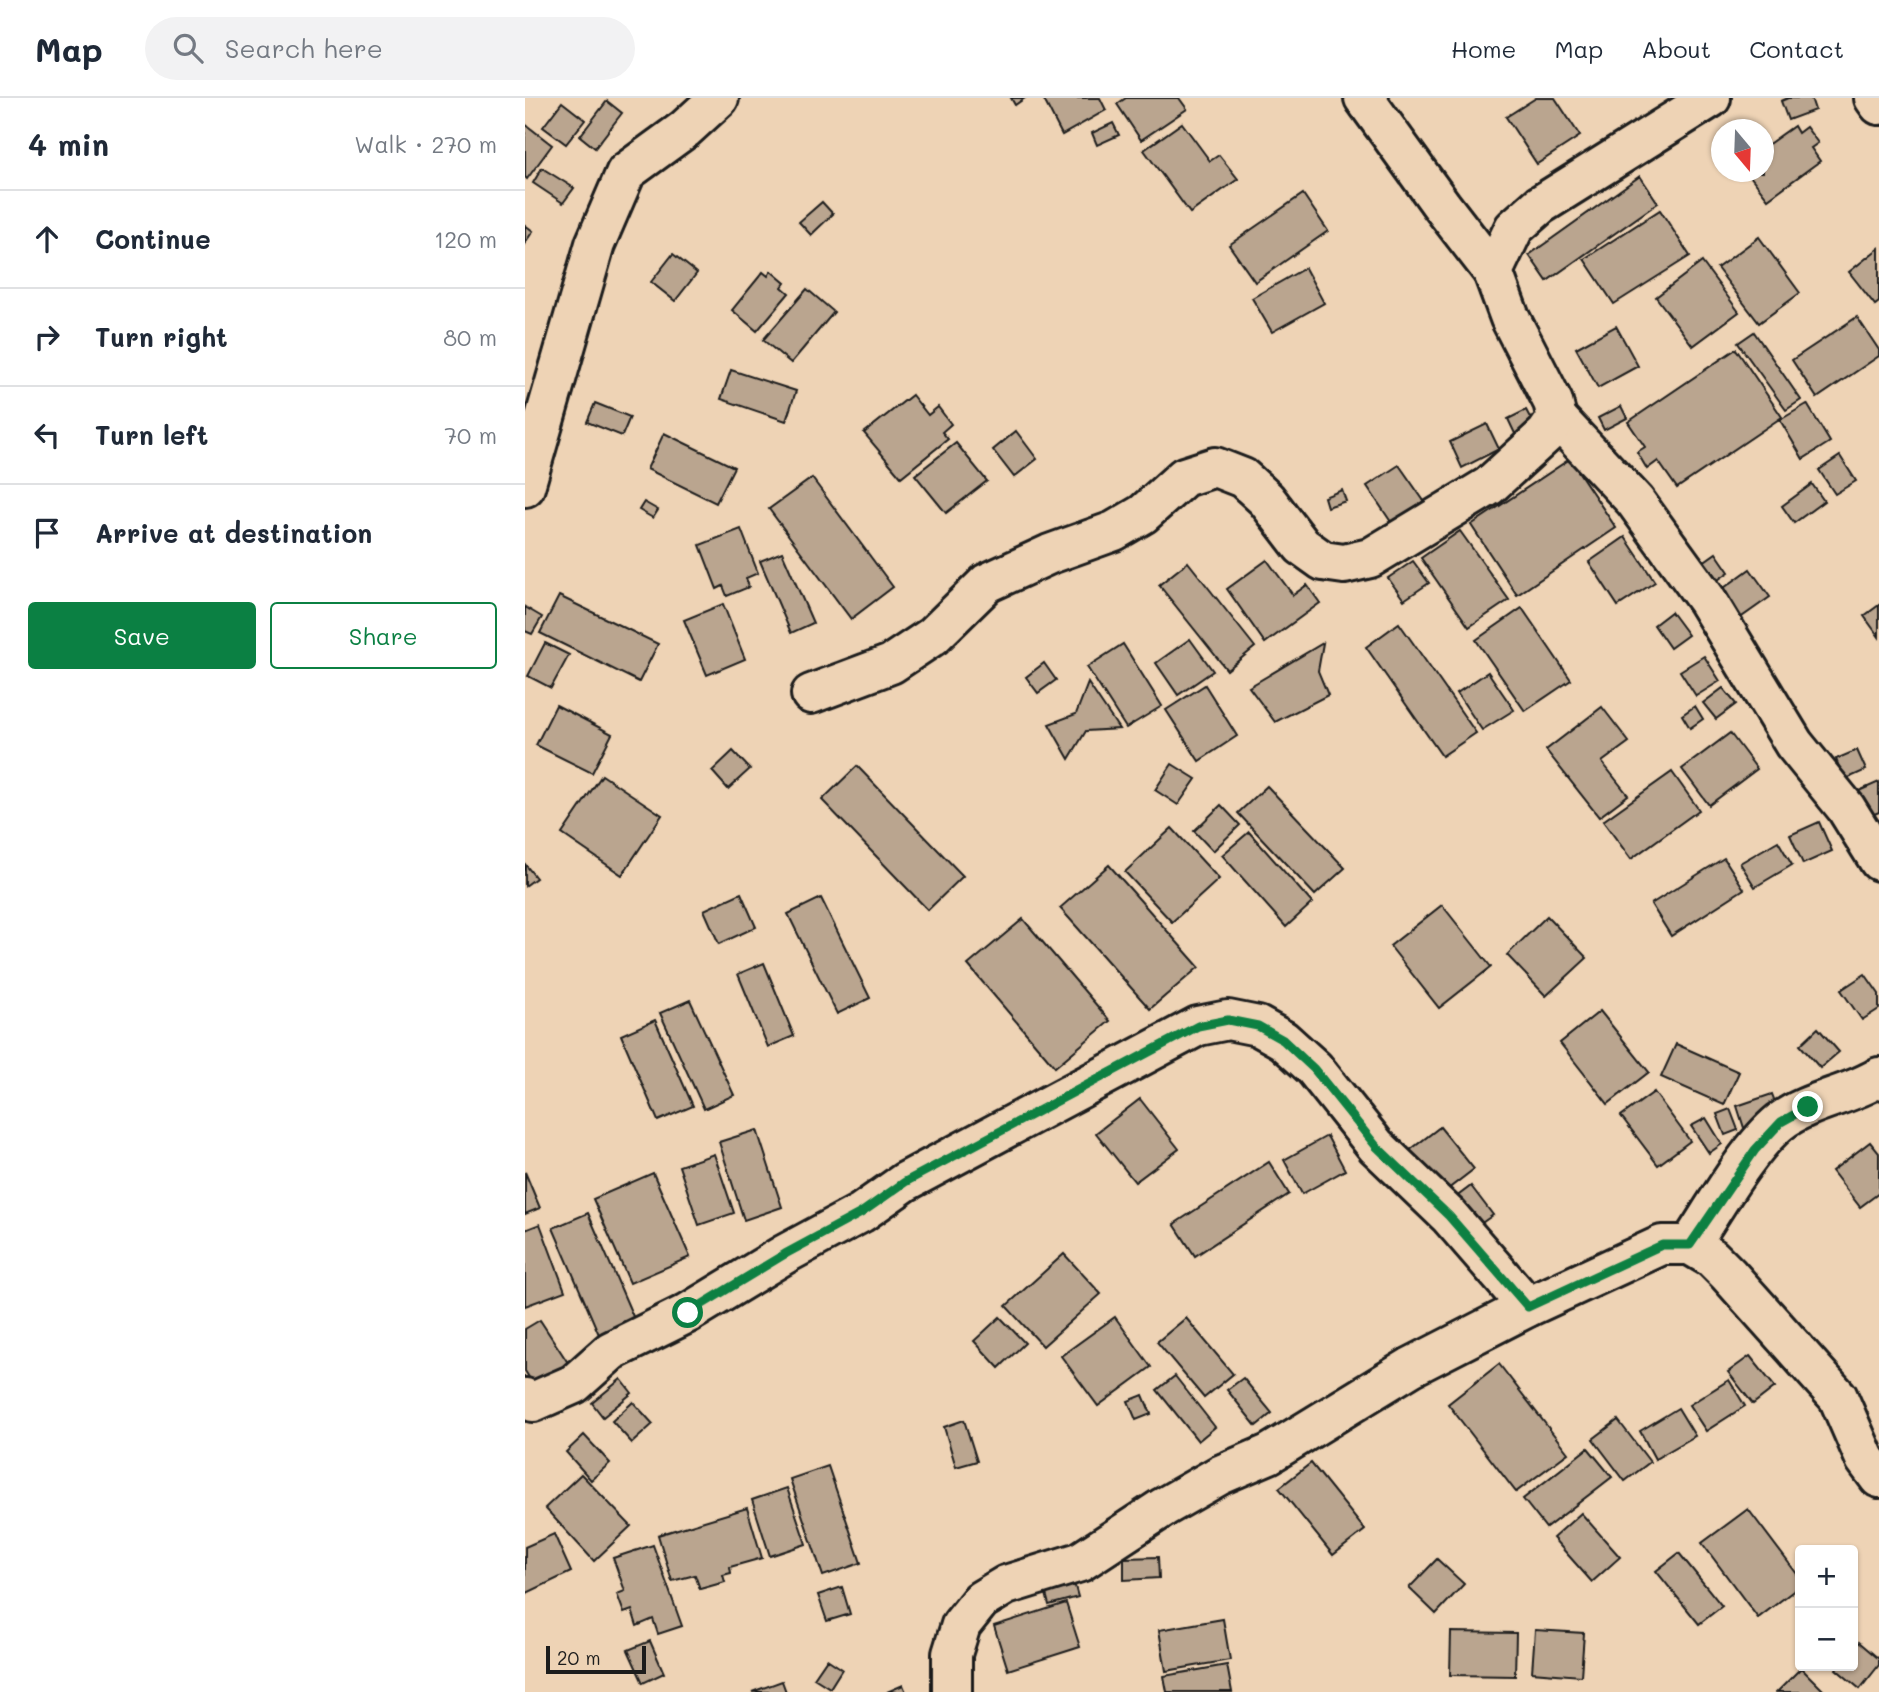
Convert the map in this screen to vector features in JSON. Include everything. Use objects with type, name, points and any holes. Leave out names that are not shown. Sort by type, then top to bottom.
[{"type":"street","points":[[525,487],[594,244],[626,172],[685,129],[719,98]]},
{"type":"street","points":[[1364,98],[1493,272],[1510,318],[1553,402],[1557,418],[1635,501],[1706,598],[1794,744],[1846,807],[1879,861]]},
{"type":"street","points":[[1493,272],[1514,228],[1540,205],[1711,98]]},
{"type":"street","points":[[1874,98],[1879,105]]},
{"type":"street","points":[[811,694],[891,664],[933,636],[987,583],[1049,554],[1114,531],[1143,514],[1184,477],[1215,467],[1243,478],[1266,499],[1301,546],[1323,561],[1344,564],[1370,558],[1489,486],[1546,434],[1557,418]]},
{"type":"street","points":[[525,1398],[533,1402],[574,1384],[611,1351],[688,1313],[785,1254],[861,1213],[905,1182],[1198,1026],[1228,1020],[1258,1026],[1283,1040],[1314,1069],[1376,1146],[1449,1216],[1528,1307]]},
{"type":"street","points":[[1690,1245],[1755,1150],[1781,1122],[1808,1107],[1879,1077]]},
{"type":"street","points":[[952,1692],[952,1654],[961,1625],[981,1600],[1006,1585],[1080,1562],[1164,1507],[1220,1475],[1269,1454],[1411,1367],[1528,1307],[1662,1245],[1690,1245],[1712,1258],[1728,1274],[1838,1397],[1865,1459],[1879,1478]]},
{"type":"building","points":[[1011,98],[1025,98],[1015,105]]},
{"type":"building","points":[[1043,98],[1100,98],[1106,110],[1062,135]]},
{"type":"building","points":[[1126,98],[1179,98],[1187,109],[1141,140],[1117,104]]},
{"type":"building","points":[[1536,98],[1555,98],[1580,136],[1537,164],[1506,117]]},
{"type":"building","points":[[1788,98],[1811,98],[1815,110],[1788,120],[1781,101]]},
{"type":"building","points":[[607,101],[622,113],[595,148],[580,136]]},
{"type":"building","points":[[562,102],[585,120],[566,144],[543,127]]},
{"type":"building","points":[[1113,123],[1119,135],[1097,145],[1092,133]]},
{"type":"building","points":[[1182,123],[1210,161],[1219,155],[1238,179],[1190,213],[1144,150]]},
{"type":"building","points":[[525,124],[552,145],[527,179],[525,177]]},
{"type":"building","points":[[1794,126],[1798,133],[1806,127],[1818,143],[1811,148],[1820,161],[1768,199],[1755,182],[1774,182],[1774,140]]},
{"type":"building","points":[[542,168],[574,188],[563,203],[533,183]]},
{"type":"building","points":[[1640,176],[1658,203],[1547,281],[1529,255]]},
{"type":"building","points":[[1303,194],[1328,231],[1255,282],[1229,245]]},
{"type":"building","points":[[822,202],[833,214],[811,235],[799,222]]},
{"type":"building","points":[[1660,210],[1690,256],[1614,304],[1584,259]]},
{"type":"building","points":[[525,225],[533,231],[525,243]]},
{"type":"building","points":[[1759,237],[1800,293],[1759,323],[1717,268]]},
{"type":"building","points":[[1879,248],[1879,302],[1875,305],[1849,272]]},
{"type":"building","points":[[673,254],[697,273],[675,301],[651,282]]},
{"type":"building","points":[[1702,262],[1739,312],[1693,346],[1656,297]]},
{"type":"building","points":[[1305,268],[1324,303],[1272,332],[1252,298]]},
{"type":"building","points":[[771,271],[785,283],[782,287],[789,293],[757,331],[732,310],[763,272],[768,276]]},
{"type":"building","points":[[807,289],[834,312],[791,363],[763,340]]},
{"type":"building","points":[[1857,317],[1879,350],[1879,356],[1817,398],[1792,360]]},
{"type":"building","points":[[1616,326],[1638,366],[1598,388],[1576,348]]},
{"type":"building","points":[[1754,332],[1801,400],[1786,410],[1738,343]]},
{"type":"building","points":[[1736,349],[1782,417],[1677,488],[1658,461],[1647,469],[1637,452],[1645,447],[1628,422]]},
{"type":"building","points":[[731,370],[796,391],[786,421],[721,399]]},
{"type":"building","points":[[912,395],[928,415],[938,407],[951,424],[942,432],[948,439],[901,477],[864,433]]},
{"type":"building","points":[[595,403],[630,417],[622,436],[587,422]]},
{"type":"building","points":[[1807,404],[1830,442],[1803,459],[1780,420]]},
{"type":"building","points":[[1621,406],[1627,418],[1604,430],[1598,418]]},
{"type":"building","points":[[1526,410],[1536,429],[1517,438],[1508,419]]},
{"type":"building","points":[[1487,424],[1499,449],[1462,468],[1450,442]]},
{"type":"building","points":[[1016,431],[1037,459],[1014,477],[993,450]]},
{"type":"building","points":[[664,433],[734,467],[716,503],[647,469]]},
{"type":"building","points":[[956,443],[987,481],[946,513],[915,475]]},
{"type":"building","points":[[1840,456],[1856,481],[1835,494],[1819,470]]},
{"type":"building","points":[[1570,459],[1616,528],[1517,595],[1471,525]]},
{"type":"building","points":[[1399,465],[1424,501],[1391,522],[1367,486]]},
{"type":"building","points":[[812,478],[893,587],[851,619],[769,509]]},
{"type":"building","points":[[1812,484],[1824,501],[1794,523],[1782,506]]},
{"type":"building","points":[[1342,490],[1346,501],[1327,507],[1324,497]]},
{"type":"building","points":[[644,502],[658,510],[653,518],[639,510]]},
{"type":"building","points":[[741,529],[758,573],[746,578],[749,587],[727,596],[723,586],[717,589],[700,545]]},
{"type":"building","points":[[1460,531],[1509,600],[1469,627],[1421,558]]},
{"type":"building","points":[[1625,537],[1655,582],[1618,606],[1589,562]]},
{"type":"building","points":[[782,552],[813,623],[791,633],[760,561]]},
{"type":"building","points":[[1716,553],[1729,572],[1712,584],[1699,565]]},
{"type":"building","points":[[1267,560],[1293,595],[1307,585],[1320,603],[1265,643],[1227,589]]},
{"type":"building","points":[[1413,561],[1429,583],[1404,600],[1388,578]]},
{"type":"building","points":[[1188,562],[1255,647],[1227,670],[1159,585]]},
{"type":"building","points":[[1750,569],[1770,597],[1736,621],[1717,593]]},
{"type":"building","points":[[559,596],[658,644],[639,682],[540,633]]},
{"type":"building","points":[[723,604],[745,659],[707,675],[684,620]]},
{"type":"building","points":[[1879,605],[1879,637],[1864,616]]},
{"type":"building","points":[[525,607],[542,617],[532,634],[525,631]]},
{"type":"building","points":[[1522,608],[1571,680],[1525,711],[1476,640]]},
{"type":"building","points":[[1671,612],[1688,635],[1670,648],[1654,625]]},
{"type":"building","points":[[1399,623],[1476,733],[1442,756],[1366,647]]},
{"type":"building","points":[[1190,639],[1213,671],[1178,695],[1156,663]]},
{"type":"building","points":[[545,643],[569,655],[551,688],[528,676]]},
{"type":"building","points":[[1323,643],[1318,671],[1328,695],[1275,722],[1249,687]]},
{"type":"building","points":[[1123,644],[1162,706],[1126,728],[1087,667]]},
{"type":"building","points":[[1704,656],[1720,681],[1696,696],[1680,671]]},
{"type":"building","points":[[1044,663],[1056,680],[1038,693],[1026,677]]},
{"type":"building","points":[[1488,672],[1514,710],[1482,730],[1457,693]]},
{"type":"building","points":[[1088,683],[1119,729],[1086,731],[1069,759],[1049,724],[1076,714]]},
{"type":"building","points":[[1205,685],[1237,736],[1199,761],[1166,710]]},
{"type":"building","points":[[1723,688],[1736,704],[1716,719],[1703,703]]},
{"type":"building","points":[[556,705],[612,734],[592,773],[536,745]]},
{"type":"building","points":[[1695,706],[1703,719],[1690,728],[1682,715]]},
{"type":"building","points":[[1602,707],[1629,742],[1602,762],[1628,795],[1599,817],[1546,750]]},
{"type":"building","points":[[1730,733],[1757,769],[1709,805],[1682,769]]},
{"type":"building","points":[[1857,750],[1866,770],[1844,780],[1836,759]]},
{"type":"building","points":[[733,751],[750,769],[728,789],[712,771]]},
{"type":"building","points":[[1172,764],[1196,779],[1178,805],[1155,790]]},
{"type":"building","points":[[857,766],[963,876],[928,910],[822,800]]},
{"type":"building","points":[[1672,772],[1699,810],[1631,859],[1603,821]]},
{"type":"building","points":[[602,775],[662,815],[622,875],[562,834]]},
{"type":"building","points":[[1879,782],[1879,812],[1863,819],[1852,794]]},
{"type":"building","points":[[1267,786],[1345,868],[1315,895],[1238,813]]},
{"type":"building","points":[[1221,805],[1240,825],[1213,851],[1194,831]]},
{"type":"building","points":[[1819,822],[1832,851],[1803,864],[1790,835]]},
{"type":"building","points":[[1172,828],[1219,879],[1172,922],[1125,872]]},
{"type":"building","points":[[1249,832],[1312,903],[1286,927],[1222,855]]},
{"type":"building","points":[[1778,841],[1792,865],[1755,887],[1740,863]]},
{"type":"building","points":[[1724,858],[1744,889],[1671,936],[1651,904]]},
{"type":"building","points":[[525,864],[536,878],[525,886]]},
{"type":"building","points":[[1109,865],[1199,967],[1150,1009],[1060,908]]},
{"type":"building","points":[[741,893],[756,927],[719,944],[704,910]]},
{"type":"building","points":[[821,898],[870,998],[837,1014],[788,914]]},
{"type":"building","points":[[1442,905],[1491,967],[1439,1008],[1390,946]]},
{"type":"building","points":[[1547,916],[1587,958],[1546,996],[1507,955]]},
{"type":"building","points":[[1023,919],[1110,1021],[1055,1067],[968,965]]},
{"type":"building","points":[[764,963],[794,1036],[768,1047],[738,974]]},
{"type":"building","points":[[1865,974],[1879,994],[1879,1009],[1862,1020],[1841,990]]},
{"type":"building","points":[[690,1000],[734,1095],[704,1109],[660,1013]]},
{"type":"building","points":[[1600,1011],[1649,1072],[1608,1104],[1560,1043]]},
{"type":"building","points":[[655,1020],[693,1106],[658,1121],[621,1035]]},
{"type":"building","points":[[1818,1028],[1839,1052],[1820,1068],[1800,1045]]},
{"type":"building","points":[[1676,1044],[1739,1072],[1724,1105],[1661,1077]]},
{"type":"building","points":[[1654,1092],[1690,1141],[1658,1165],[1621,1116]]},
{"type":"building","points":[[1772,1094],[1780,1115],[1744,1128],[1737,1106]]},
{"type":"building","points":[[1140,1099],[1179,1149],[1135,1182],[1096,1133]]},
{"type":"building","points":[[1730,1109],[1738,1130],[1725,1135],[1717,1114]]},
{"type":"building","points":[[1706,1118],[1722,1144],[1709,1153],[1691,1126]]},
{"type":"building","points":[[1440,1127],[1474,1169],[1439,1196],[1405,1154]]},
{"type":"building","points":[[757,1130],[782,1207],[744,1220],[719,1142]]},
{"type":"building","points":[[1327,1136],[1345,1170],[1302,1194],[1284,1160]]},
{"type":"building","points":[[1870,1142],[1879,1153],[1879,1193],[1860,1207],[1832,1171]]},
{"type":"building","points":[[714,1154],[734,1213],[699,1225],[679,1166]]},
{"type":"building","points":[[1269,1162],[1289,1194],[1195,1256],[1174,1224]]},
{"type":"building","points":[[525,1172],[540,1208],[525,1214]]},
{"type":"building","points":[[653,1173],[690,1257],[630,1283],[593,1199]]},
{"type":"building","points":[[1471,1186],[1493,1215],[1469,1232],[1447,1204]]},
{"type":"building","points":[[588,1213],[635,1321],[600,1337],[553,1228]]},
{"type":"building","points":[[540,1224],[565,1291],[525,1306],[525,1230]]},
{"type":"building","points":[[1064,1254],[1101,1294],[1043,1346],[1006,1306]]},
{"type":"building","points":[[1000,1317],[1025,1343],[999,1368],[974,1341]]},
{"type":"building","points":[[1115,1317],[1151,1367],[1098,1406],[1061,1356]]},
{"type":"building","points":[[1186,1318],[1233,1374],[1204,1398],[1157,1342]]},
{"type":"building","points":[[540,1320],[574,1372],[540,1395],[525,1371],[525,1329]]},
{"type":"building","points":[[1750,1356],[1775,1387],[1753,1404],[1728,1372]]},
{"type":"building","points":[[1499,1364],[1568,1453],[1516,1492],[1448,1404]]},
{"type":"building","points":[[1175,1376],[1215,1427],[1198,1441],[1157,1390]]},
{"type":"building","points":[[1243,1378],[1272,1413],[1256,1426],[1227,1390]]},
{"type":"building","points":[[621,1379],[632,1393],[603,1417],[592,1403]]},
{"type":"building","points":[[1729,1380],[1745,1406],[1706,1431],[1689,1405]]},
{"type":"building","points":[[1143,1395],[1151,1414],[1136,1420],[1128,1401]]},
{"type":"building","points":[[633,1402],[653,1424],[632,1443],[612,1421]]},
{"type":"building","points":[[1678,1408],[1695,1436],[1655,1459],[1640,1431]]},
{"type":"building","points":[[964,1420],[977,1461],[956,1467],[944,1427]]},
{"type":"building","points":[[1618,1420],[1650,1462],[1625,1481],[1593,1439]]},
{"type":"building","points":[[584,1435],[610,1463],[591,1480],[566,1452]]},
{"type":"building","points":[[1588,1448],[1612,1477],[1546,1528],[1523,1499]]},
{"type":"building","points":[[1311,1463],[1365,1530],[1333,1555],[1279,1488]]},
{"type":"building","points":[[828,1466],[861,1563],[823,1576],[790,1479]]},
{"type":"building","points":[[581,1474],[631,1526],[594,1561],[545,1508]]},
{"type":"building","points":[[787,1488],[806,1544],[770,1556],[752,1500]]},
{"type":"building","points":[[747,1508],[762,1558],[730,1567],[731,1573],[723,1575],[725,1582],[700,1589],[695,1575],[672,1581],[658,1535]]},
{"type":"building","points":[[1748,1509],[1795,1571],[1795,1590],[1758,1618],[1702,1543]]},
{"type":"building","points":[[1581,1513],[1620,1557],[1592,1582],[1553,1538]]},
{"type":"building","points":[[554,1534],[571,1572],[525,1594],[525,1547]]},
{"type":"building","points":[[653,1545],[682,1626],[658,1634],[653,1619],[637,1626],[632,1610],[624,1613],[617,1594],[625,1591],[613,1558]]},
{"type":"building","points":[[1679,1553],[1722,1606],[1699,1624],[1656,1571]]},
{"type":"building","points":[[1158,1557],[1159,1578],[1124,1580],[1124,1558]]},
{"type":"building","points":[[1437,1559],[1464,1584],[1436,1614],[1409,1588]]},
{"type":"building","points":[[1073,1579],[1078,1597],[1049,1605],[1044,1586]]},
{"type":"building","points":[[842,1587],[850,1614],[827,1621],[818,1595]]},
{"type":"building","points":[[1066,1603],[1080,1647],[1008,1670],[994,1626]]},
{"type":"building","points":[[1223,1619],[1230,1660],[1166,1671],[1159,1630]]},
{"type":"building","points":[[1535,1630],[1584,1633],[1581,1676],[1532,1672]]},
{"type":"building","points":[[1451,1632],[1516,1633],[1515,1676],[1450,1675]]},
{"type":"building","points":[[650,1641],[664,1673],[643,1683],[628,1650]]},
{"type":"building","points":[[1858,1643],[1879,1659],[1879,1665],[1860,1689],[1838,1671],[1858,1671]]},
{"type":"building","points":[[827,1659],[842,1669],[830,1688],[814,1678]]},
{"type":"building","points":[[1227,1665],[1232,1692],[1167,1692],[1164,1676]]},
{"type":"building","points":[[1798,1671],[1804,1671],[1825,1692],[1777,1692]]},
{"type":"building","points":[[782,1681],[786,1692],[752,1692]]},
{"type":"building","points":[[903,1685],[906,1692],[887,1692]]},
{"type":"route","points":[[688,1313],[785,1254],[861,1213],[905,1182],[1198,1026],[1228,1020],[1258,1026],[1283,1040],[1314,1069],[1376,1146],[1449,1216],[1528,1307],[1662,1245],[1690,1245],[1755,1150],[1781,1122],[1808,1107]]}]
